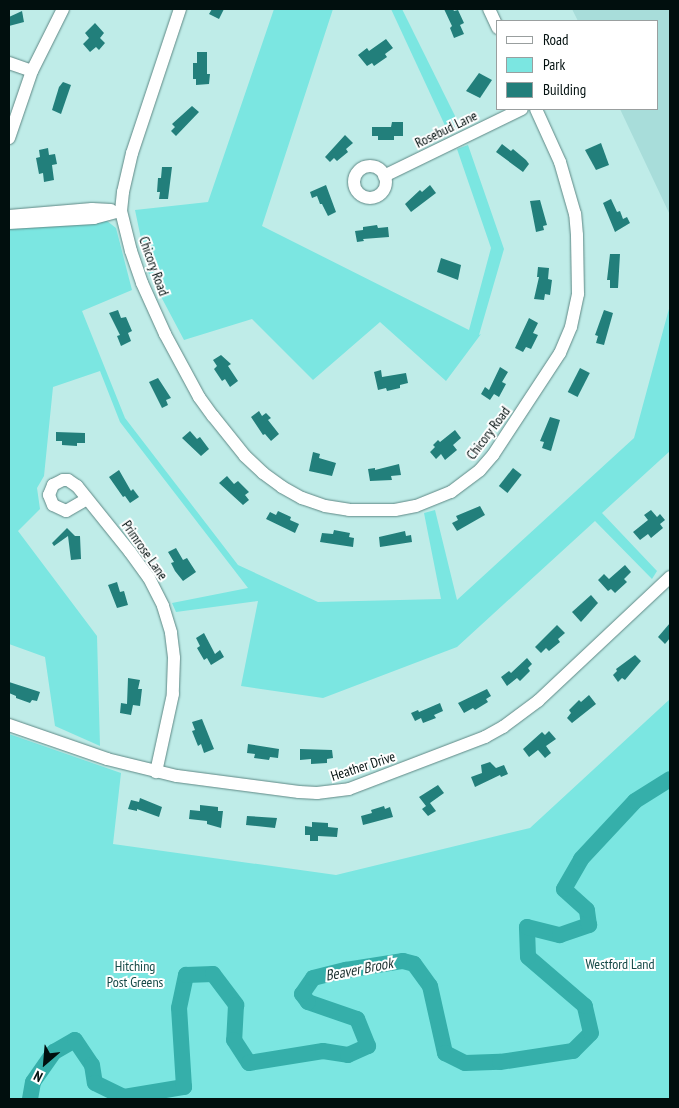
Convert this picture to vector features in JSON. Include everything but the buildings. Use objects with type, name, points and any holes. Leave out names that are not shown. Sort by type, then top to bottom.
[{"type":"street","points":[[9,138],[32,71],[63,9]]},
{"type":"street","name":"Chicory Road","points":[[180,9],[132,153],[121,211],[142,283],[178,359],[199,397],[245,456],[282,488],[302,498],[325,506],[372,511],[416,506],[451,492],[480,470],[493,455],[552,367],[571,327],[576,309],[579,275],[575,214],[560,162],[536,110]]},
{"type":"street","points":[[489,9],[497,26]]},
{"type":"street","points":[[9,63],[32,71]]},
{"type":"street","name":"Rosebud Lane","points":[[384,176],[520,110]]},
{"type":"street","points":[[9,216],[92,209],[121,211]]},
{"type":"street","points":[[9,223],[94,218],[121,211]]},
{"type":"street","name":"Primrose Lane","points":[[87,499],[148,578],[163,606],[171,633],[174,658],[173,694],[156,772]]},
{"type":"street","name":"Heather Drive","points":[[9,725],[107,759],[156,772],[196,779],[317,793],[333,792],[365,784],[485,737],[522,715],[670,577]]},
{"type":"shaded area","points":[[572,9],[670,9],[670,215],[620,110],[659,110],[659,20],[578,20]]},
{"type":"green space","points":[[274,9],[333,9],[262,226],[469,330],[491,248],[457,149],[468,145],[504,249],[479,335],[481,334],[446,381],[380,322],[313,380],[252,319],[184,340],[148,272],[135,210],[208,202]]},
{"type":"green space","points":[[391,9],[402,9],[459,124],[448,132]]},
{"type":"green space","points":[[107,221],[116,228],[132,290],[82,311],[125,418],[238,565],[318,602],[441,599],[424,513],[435,510],[457,600],[634,438],[670,305],[670,451],[602,513],[657,571],[652,579],[595,521],[457,647],[323,698],[241,686],[258,601],[176,612],[172,603],[248,588],[120,422],[100,371],[53,387],[44,476],[37,488],[40,509],[18,531],[97,636],[100,746],[55,726],[45,657],[9,644],[9,228]]},
{"type":"green space","name":"Hitching Post Greens","points":[[670,699],[670,1099],[9,1099],[9,734],[121,773],[113,844],[336,875],[530,828]]},
{"type":"waterway","name":"Beaver Brook","points":[[30,1099],[33,1082],[54,1052],[75,1040],[92,1065],[95,1083],[124,1097],[184,1087],[179,1008],[186,975],[213,974],[236,1005],[234,1040],[249,1063],[323,1051],[348,1055],[368,1046],[357,1019],[308,1002],[302,994],[313,978],[346,970],[403,961],[414,964],[430,986],[445,1053],[465,1063],[500,1062],[573,1051],[591,1033],[585,1006],[528,957],[527,927],[560,935],[589,925],[587,910],[564,889],[581,859],[635,801],[670,779]]},
{"type":"park label","name":"Westford Land","points":[[620,964]]}]
